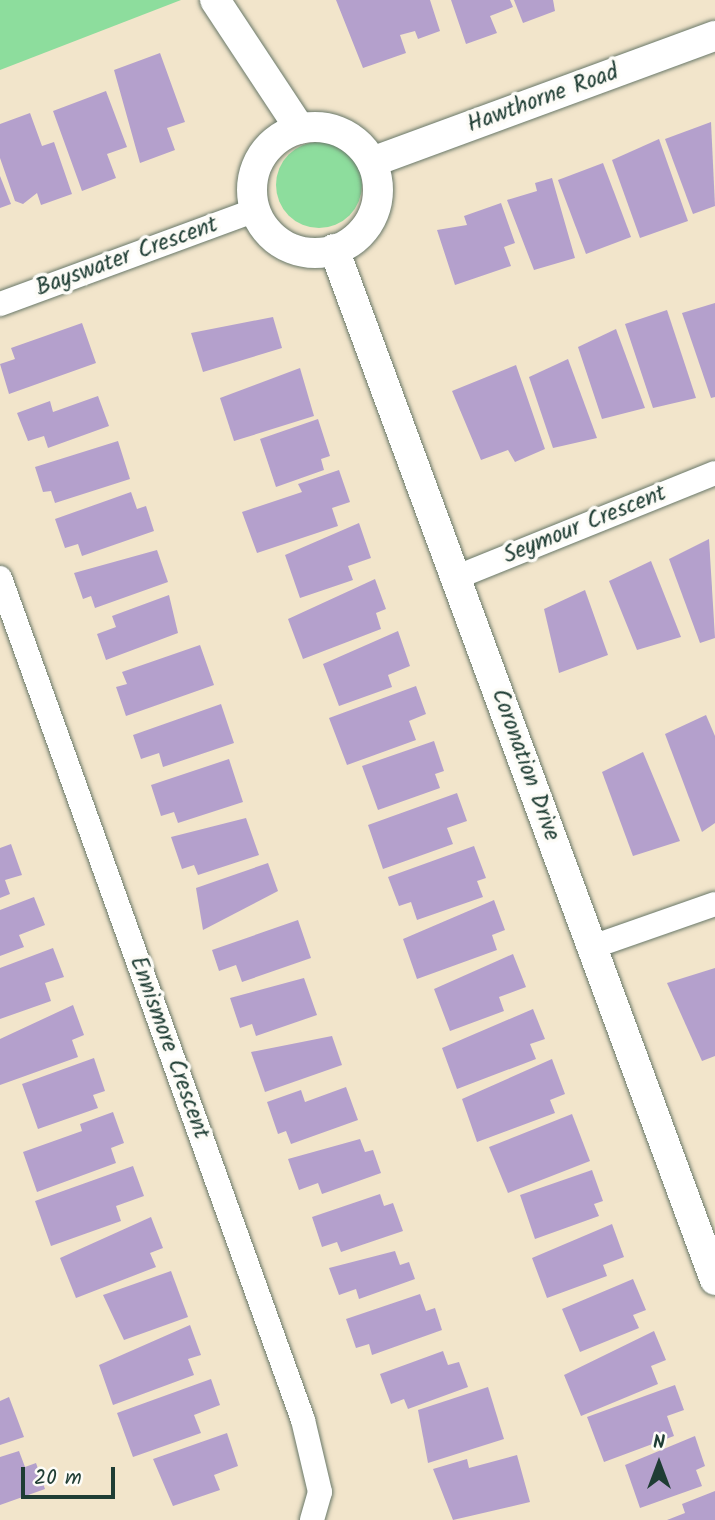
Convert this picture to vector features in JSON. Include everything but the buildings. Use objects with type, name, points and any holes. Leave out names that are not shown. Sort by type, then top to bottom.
[{"type":"street","points":[[215,0],[300,129]]},
{"type":"street","name":"Hawthorne Road","points":[[372,162],[715,36]]},
{"type":"street","points":[[300,129],[342,133],[372,162],[378,188],[373,214],[358,236],[334,250],[296,250],[278,241],[255,210],[252,189],[260,160],[281,136],[300,129]]},
{"type":"street","name":"Bayswater Crescent","points":[[0,304],[255,210]]},
{"type":"street","name":"Coronation Drive","points":[[334,250],[715,1280]]},
{"type":"street","name":"Seymour Crescent","points":[[456,578],[715,472]]},
{"type":"street","name":"Ennismore Crescent","points":[[0,578],[303,1420],[320,1492],[312,1520]]},
{"type":"street","points":[[592,947],[715,904]]},
{"type":"green space","points":[[0,0],[181,0],[0,70]]},
{"type":"green space","points":[[319,142],[336,145],[350,154],[359,168],[362,185],[359,202],[350,216],[336,225],[319,228],[302,225],[288,216],[279,202],[276,185],[279,168],[288,154],[302,145]]}]
